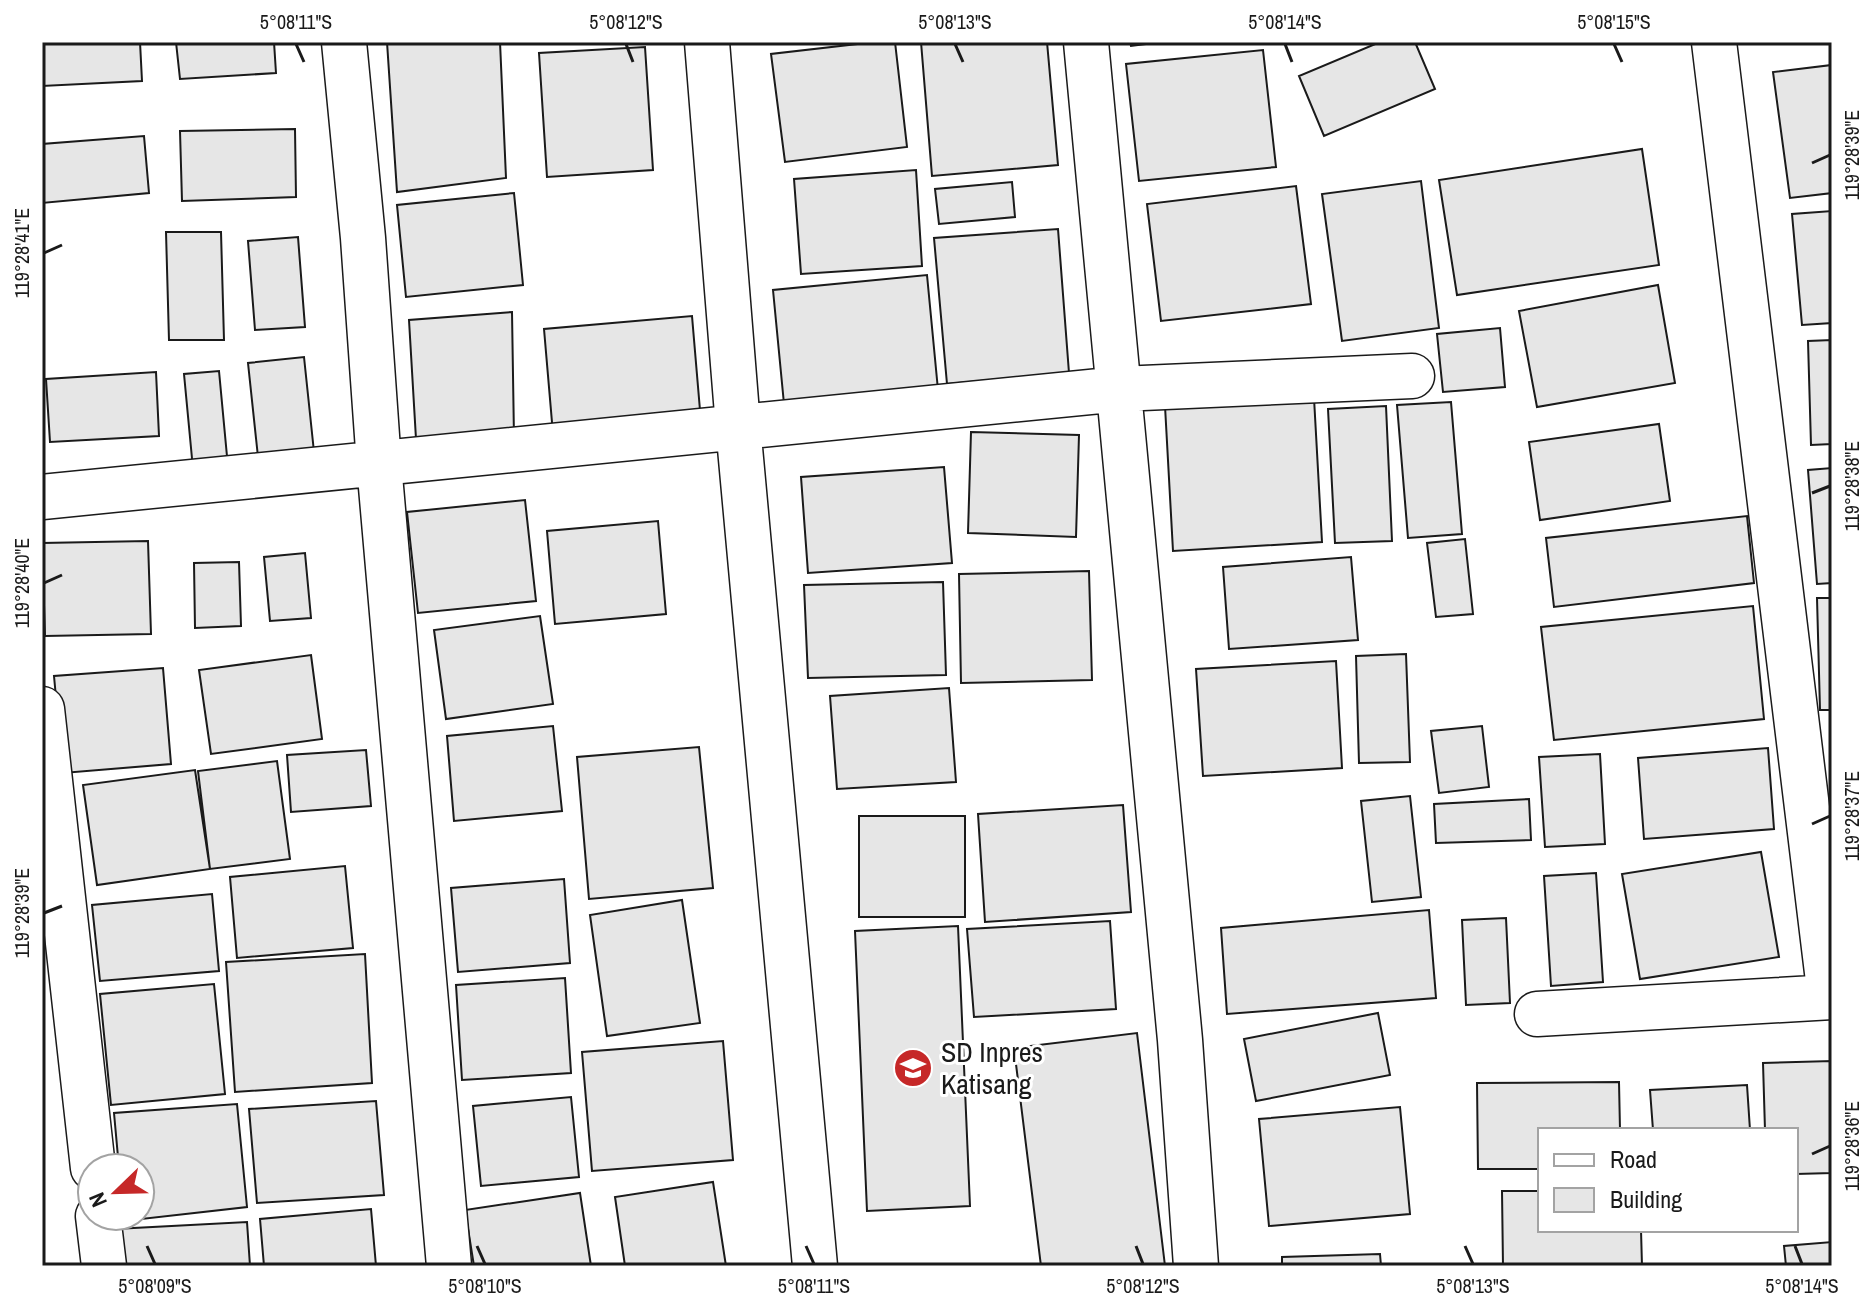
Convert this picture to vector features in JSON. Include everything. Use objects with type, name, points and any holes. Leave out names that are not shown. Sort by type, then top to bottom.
[{"type":"street","points":[[344,42],[449,1266]]},
{"type":"street","points":[[707,42],[738,426],[815,1266]]},
{"type":"street","points":[[1086,42],[1180,1040],[1196,1266]]},
{"type":"street","points":[[1537,1014],[1831,997],[1714,42]]},
{"type":"street","points":[[42,497],[1120,389],[1412,376]]},
{"type":"street","points":[[42,709],[91,1152]]},
{"type":"street","points":[[100,1232],[104,1266]]},
{"type":"building","points":[[42,42],[140,42],[142,81],[42,86]]},
{"type":"building","points":[[176,42],[274,42],[276,73],[180,79]]},
{"type":"building","points":[[387,42],[500,42],[506,178],[397,192]]},
{"type":"building","points":[[895,42],[907,147],[785,162],[771,54]]},
{"type":"building","points":[[921,42],[1047,42],[1058,165],[932,176]]},
{"type":"building","points":[[1130,42],[1162,42],[1131,46]]},
{"type":"building","points":[[1380,42],[1415,42],[1435,89],[1324,136],[1299,76]]},
{"type":"building","points":[[1756,42],[1830,42],[1756,44]]},
{"type":"building","points":[[645,47],[653,170],[547,177],[539,53]]},
{"type":"building","points":[[1263,50],[1276,167],[1139,181],[1126,64]]},
{"type":"building","points":[[1832,65],[1832,193],[1790,198],[1773,72]]},
{"type":"building","points":[[295,129],[296,197],[182,201],[180,131]]},
{"type":"building","points":[[144,136],[149,193],[42,203],[42,144]]},
{"type":"building","points":[[1642,149],[1659,265],[1457,295],[1439,180]]},
{"type":"building","points":[[916,170],[922,266],[801,274],[794,179]]},
{"type":"building","points":[[1421,181],[1439,328],[1342,341],[1322,194]]},
{"type":"building","points":[[1012,182],[1015,217],[939,224],[935,189]]},
{"type":"building","points":[[1296,186],[1311,304],[1161,321],[1147,204]]},
{"type":"building","points":[[514,193],[523,285],[406,297],[397,205]]},
{"type":"building","points":[[1832,211],[1832,323],[1802,325],[1792,214]]},
{"type":"building","points":[[1058,229],[1069,373],[947,384],[934,238]]},
{"type":"building","points":[[166,232],[221,232],[224,340],[169,340]]},
{"type":"building","points":[[298,237],[305,327],[255,330],[248,241]]},
{"type":"building","points":[[927,275],[938,390],[784,404],[773,290]]},
{"type":"building","points":[[1658,285],[1675,383],[1537,407],[1519,311]]},
{"type":"building","points":[[512,312],[514,438],[416,439],[409,320]]},
{"type":"building","points":[[692,316],[701,422],[553,434],[544,329]]},
{"type":"building","points":[[1500,328],[1505,387],[1443,392],[1437,334]]},
{"type":"building","points":[[1832,340],[1832,444],[1811,445],[1808,341]]},
{"type":"building","points":[[304,357],[314,452],[258,457],[248,363]]},
{"type":"building","points":[[219,371],[228,467],[193,469],[184,374]]},
{"type":"building","points":[[156,372],[159,436],[50,442],[46,379]]},
{"type":"building","points":[[1314,398],[1322,542],[1173,551],[1165,406]]},
{"type":"building","points":[[1451,402],[1462,534],[1408,538],[1397,405]]},
{"type":"building","points":[[1386,406],[1392,541],[1335,543],[1328,409]]},
{"type":"building","points":[[1659,424],[1670,501],[1540,520],[1529,442]]},
{"type":"building","points":[[971,432],[1079,435],[1076,537],[968,533]]},
{"type":"building","points":[[944,467],[952,563],[808,573],[801,477]]},
{"type":"building","points":[[1832,468],[1832,583],[1817,584],[1808,470]]},
{"type":"building","points":[[525,500],[536,601],[418,613],[407,512]]},
{"type":"building","points":[[1747,516],[1754,583],[1554,607],[1546,538]]},
{"type":"building","points":[[658,521],[666,614],[555,624],[547,531]]},
{"type":"building","points":[[1465,539],[1473,614],[1436,617],[1427,543]]},
{"type":"building","points":[[148,541],[151,634],[45,636],[42,543]]},
{"type":"building","points":[[305,553],[311,618],[270,621],[264,557]]},
{"type":"building","points":[[1351,557],[1358,640],[1229,649],[1223,567]]},
{"type":"building","points":[[239,562],[241,626],[195,628],[194,563]]},
{"type":"building","points":[[1089,571],[1092,680],[961,683],[959,574]]},
{"type":"building","points":[[943,582],[946,675],[808,678],[804,585]]},
{"type":"building","points":[[1817,598],[1832,598],[1832,710],[1820,710]]},
{"type":"building","points":[[1753,606],[1764,719],[1554,740],[1541,627]]},
{"type":"building","points":[[540,616],[553,704],[446,719],[434,630]]},
{"type":"building","points":[[1406,654],[1410,762],[1359,763],[1356,656]]},
{"type":"building","points":[[311,655],[322,739],[211,754],[199,670]]},
{"type":"building","points":[[1336,661],[1342,768],[1203,776],[1196,669]]},
{"type":"building","points":[[163,668],[171,764],[63,773],[54,676]]},
{"type":"building","points":[[949,688],[956,782],[837,789],[830,696]]},
{"type":"building","points":[[553,726],[562,811],[454,821],[447,736]]},
{"type":"building","points":[[1482,726],[1489,787],[1439,793],[1431,731]]},
{"type":"building","points":[[699,747],[713,888],[589,899],[577,757]]},
{"type":"building","points":[[1768,748],[1774,829],[1644,839],[1638,758]]},
{"type":"building","points":[[366,750],[371,806],[291,812],[287,755]]},
{"type":"building","points":[[1600,754],[1605,844],[1545,847],[1539,757]]},
{"type":"building","points":[[277,761],[290,859],[210,869],[198,771]]},
{"type":"building","points":[[195,770],[210,869],[97,885],[83,785]]},
{"type":"building","points":[[1410,796],[1421,897],[1372,902],[1361,801]]},
{"type":"building","points":[[1529,799],[1531,840],[1436,843],[1434,804]]},
{"type":"building","points":[[1123,805],[1131,912],[985,922],[978,814]]},
{"type":"building","points":[[859,816],[965,816],[965,917],[859,917]]},
{"type":"building","points":[[1761,852],[1779,957],[1640,979],[1622,874]]},
{"type":"building","points":[[345,866],[353,948],[237,958],[230,877]]},
{"type":"building","points":[[1596,873],[1603,982],[1551,986],[1544,876]]},
{"type":"building","points":[[564,879],[570,963],[458,972],[451,888]]},
{"type":"building","points":[[212,894],[219,971],[100,981],[92,905]]},
{"type":"building","points":[[682,900],[700,1023],[607,1036],[590,915]]},
{"type":"building","points":[[1429,910],[1436,998],[1227,1014],[1221,928]]},
{"type":"building","points":[[1506,918],[1510,1003],[1466,1005],[1462,920]]},
{"type":"building","name":"SD Inpres Katisang","points":[[1110,921],[1116,1009],[974,1017],[967,929]]},
{"type":"building","name":"SD Inpres Katisang","points":[[958,926],[970,1206],[867,1211],[855,931]]},
{"type":"building","points":[[365,954],[372,1083],[235,1092],[226,962]]},
{"type":"building","points":[[565,978],[571,1073],[462,1080],[456,985]]},
{"type":"building","points":[[214,984],[225,1094],[111,1105],[100,994]]},
{"type":"building","points":[[1378,1013],[1390,1075],[1256,1101],[1244,1039]]},
{"type":"building","name":"SD Inpres Katisang","points":[[1137,1033],[1165,1266],[1041,1266],[1014,1048]]},
{"type":"building","points":[[723,1041],[733,1160],[592,1171],[582,1052]]},
{"type":"building","points":[[1832,1061],[1832,1173],[1798,1174],[1798,1128],[1765,1128],[1763,1063]]},
{"type":"building","points":[[1619,1082],[1620,1128],[1538,1128],[1538,1169],[1478,1169],[1477,1083]]},
{"type":"building","points":[[1747,1085],[1750,1128],[1653,1128],[1650,1090]]},
{"type":"building","points":[[571,1097],[579,1177],[481,1186],[473,1106]]},
{"type":"building","points":[[376,1101],[384,1195],[257,1203],[249,1109]]},
{"type":"building","points":[[237,1104],[247,1207],[156,1217],[156,1152],[118,1152],[114,1113]]},
{"type":"building","points":[[1400,1107],[1410,1214],[1269,1226],[1259,1119]]},
{"type":"building","points":[[713,1182],[726,1266],[625,1266],[615,1197]]},
{"type":"building","points":[[1502,1191],[1538,1191],[1538,1232],[1641,1232],[1642,1266],[1503,1266]]},
{"type":"building","points":[[580,1193],[591,1266],[474,1266],[465,1210]]},
{"type":"building","points":[[371,1209],[376,1266],[264,1266],[260,1219]]},
{"type":"building","points":[[247,1222],[250,1266],[118,1266],[115,1232],[156,1232],[156,1227]]},
{"type":"building","points":[[1832,1242],[1832,1266],[1786,1266],[1784,1246]]},
{"type":"building","points":[[1380,1254],[1381,1266],[1282,1266],[1282,1257]]},
{"type":"place","name":"SD Inpres Katisang","points":[[913,1068]]}]
